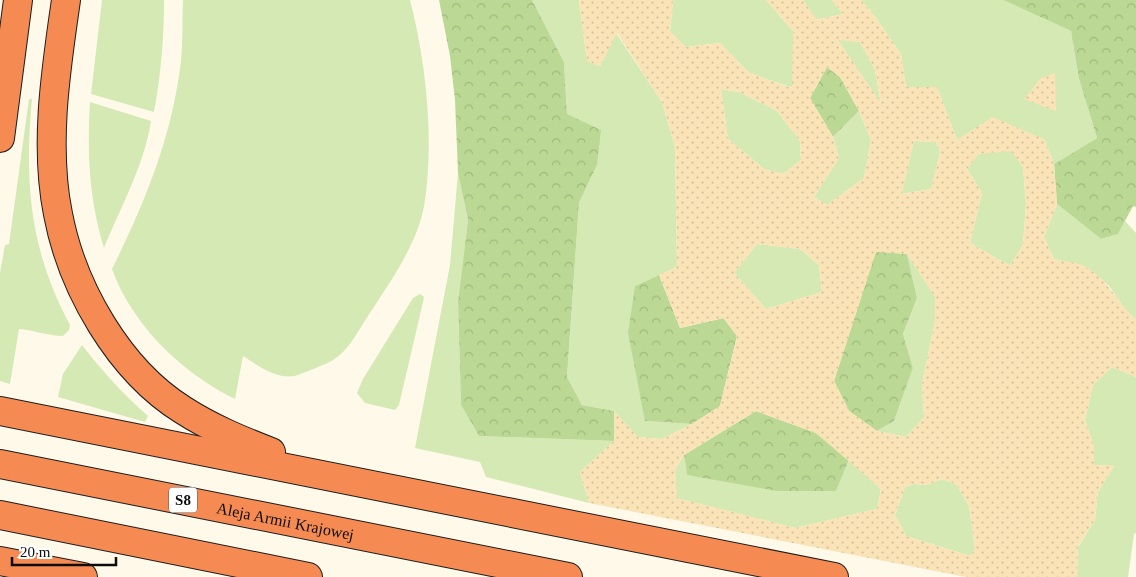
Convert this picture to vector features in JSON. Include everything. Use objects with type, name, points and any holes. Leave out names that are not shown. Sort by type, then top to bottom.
[{"type":"highway","points":[[0,138],[18,0]]},
{"type":"highway","points":[[66,0],[56,70],[52,146],[54,184],[58,215],[67,247],[81,285],[103,328],[122,354],[146,381],[182,409],[226,434],[277,454],[375,485]]},
{"type":"highway","points":[[0,412],[834,577]]},
{"type":"highway","name":"Aleja Armii Krajowej","points":[[0,464],[568,577]]},
{"type":"highway","points":[[0,515],[308,577]]},
{"type":"highway","points":[[0,561],[83,577]]},
{"type":"green space","points":[[102,0],[164,0],[162,56],[154,112],[91,94]]},
{"type":"green space","points":[[183,0],[410,0],[424,74],[429,151],[428,176],[422,216],[402,262],[343,352],[330,362],[294,376],[274,373],[243,356],[235,399],[203,380],[174,358],[161,345],[148,331],[127,301],[112,269],[146,194],[164,143],[177,89],[181,61]]},
{"type":"green space","points":[[439,0],[532,0],[564,62],[567,114],[601,130],[597,165],[579,203],[567,377],[582,405],[614,411],[614,441],[479,436],[461,405],[458,301],[468,220],[458,173],[455,100],[450,56]]},
{"type":"green space","points":[[532,0],[579,0],[587,61],[600,66],[616,33],[662,102],[675,147],[677,267],[635,286],[645,421],[692,424],[662,439],[637,437],[614,411],[582,405],[567,377],[579,203],[597,165],[567,114],[564,62]]},
{"type":"green space","points":[[673,0],[766,0],[793,31],[793,88],[749,73],[720,43],[685,47],[670,31]]},
{"type":"green space","points":[[803,0],[832,0],[843,14],[816,20]]},
{"type":"green space","points":[[861,0],[1003,0],[1071,31],[1079,79],[1097,138],[1054,164],[1044,139],[957,140],[937,87],[906,87],[901,54]]},
{"type":"green space","points":[[1003,0],[1136,0],[1136,207],[1133,206],[1118,234],[1101,239],[1057,204],[1054,164],[1097,138],[1079,79],[1071,31]]},
{"type":"green space","points":[[837,39],[860,42],[875,70],[881,104]]},
{"type":"green space","points":[[827,67],[840,77],[859,111],[833,137],[810,98]]},
{"type":"green space","points":[[721,89],[739,92],[777,111],[800,141],[801,160],[783,174],[764,169],[728,139]]},
{"type":"green space","points":[[29,99],[32,99],[29,159],[30,187],[38,243],[46,270],[70,325],[69,330],[63,336],[19,329],[10,384],[0,381],[0,273],[5,245],[9,244]]},
{"type":"green space","points":[[90,102],[151,121],[138,170],[104,248],[95,211],[90,176]]},
{"type":"green space","points":[[859,111],[871,140],[864,178],[827,205],[814,197],[839,158],[833,137]]},
{"type":"green space","points":[[914,141],[936,142],[940,153],[931,189],[901,194]]},
{"type":"green space","points":[[1011,150],[1023,167],[1026,204],[1023,245],[1010,266],[970,243],[982,193],[967,169],[978,154]]},
{"type":"green space","points":[[458,173],[468,220],[458,301],[461,405],[479,436],[614,441],[580,472],[589,503],[486,477],[480,462],[415,448],[450,265]]},
{"type":"green space","points":[[1057,204],[1101,239],[1118,234],[1125,221],[1136,233],[1136,320],[1125,309],[1109,286],[1087,267],[1054,259],[1044,237]]},
{"type":"green space","points":[[757,244],[800,249],[819,265],[822,292],[766,309],[734,273]]},
{"type":"green space","points":[[876,251],[907,254],[917,298],[903,334],[913,368],[894,421],[877,431],[849,411],[834,381]]},
{"type":"green space","points":[[907,254],[935,296],[935,321],[922,384],[924,417],[906,437],[877,431],[894,421],[913,368],[903,334],[917,298]]},
{"type":"green space","points":[[659,275],[680,328],[724,318],[737,336],[720,406],[692,424],[645,421],[628,333],[635,286]]},
{"type":"green space","points":[[420,294],[424,297],[399,405],[395,410],[365,403],[357,393],[363,379],[413,298]]},
{"type":"green space","points":[[82,345],[113,382],[148,416],[145,422],[58,397],[63,374]]},
{"type":"green space","points":[[1112,367],[1136,377],[1136,533],[1134,534],[1128,577],[1077,577],[1078,547],[1095,520],[1098,492],[1114,466],[1094,465],[1094,447],[1085,420],[1093,385]]},
{"type":"green space","points":[[756,411],[816,433],[849,460],[836,491],[777,491],[687,475],[684,455]]},
{"type":"green space","points":[[684,455],[687,475],[836,491],[849,460],[881,489],[877,509],[795,528],[676,498],[675,470]]},
{"type":"green space","points":[[942,479],[956,484],[969,506],[975,549],[970,556],[906,536],[895,515],[905,487],[914,484],[927,485]]},
{"type":"sand","points":[[579,0],[673,0],[670,31],[685,47],[720,43],[749,73],[792,88],[793,31],[766,0],[803,0],[817,20],[843,14],[832,0],[861,0],[901,54],[906,87],[937,87],[957,140],[992,117],[1044,139],[1054,164],[1057,204],[1044,237],[1054,259],[1076,263],[1088,268],[1108,286],[1136,320],[1136,377],[1112,367],[1093,385],[1085,420],[1094,447],[1094,465],[1114,466],[1098,492],[1095,520],[1078,546],[1077,577],[966,577],[589,503],[580,472],[614,441],[614,411],[638,437],[662,439],[692,424],[720,406],[737,336],[723,318],[680,328],[659,275],[677,267],[675,147],[662,102],[617,33],[600,66],[587,61]],"holes":[[[838,40],[860,42],[875,70],[881,103]],[[827,67],[840,77],[859,111],[871,140],[864,178],[827,205],[814,197],[839,158],[833,137],[810,98]],[[721,89],[739,92],[777,111],[800,141],[801,160],[783,174],[764,169],[728,139]],[[914,141],[936,142],[940,153],[931,189],[902,194]],[[1011,151],[1023,167],[1026,204],[1023,245],[1010,266],[970,243],[982,193],[967,169],[979,154]],[[757,244],[800,249],[819,265],[822,292],[766,309],[734,273]],[[876,252],[907,254],[935,297],[935,321],[922,384],[924,417],[906,437],[877,431],[849,411],[834,381]],[[756,411],[816,433],[881,489],[877,509],[795,528],[677,498],[675,470],[684,455]],[[942,479],[956,484],[969,506],[975,549],[970,556],[906,536],[895,515],[905,487],[914,484],[927,485]]]},
{"type":"sand","points":[[1055,73],[1056,111],[1024,99],[1040,79]]}]
